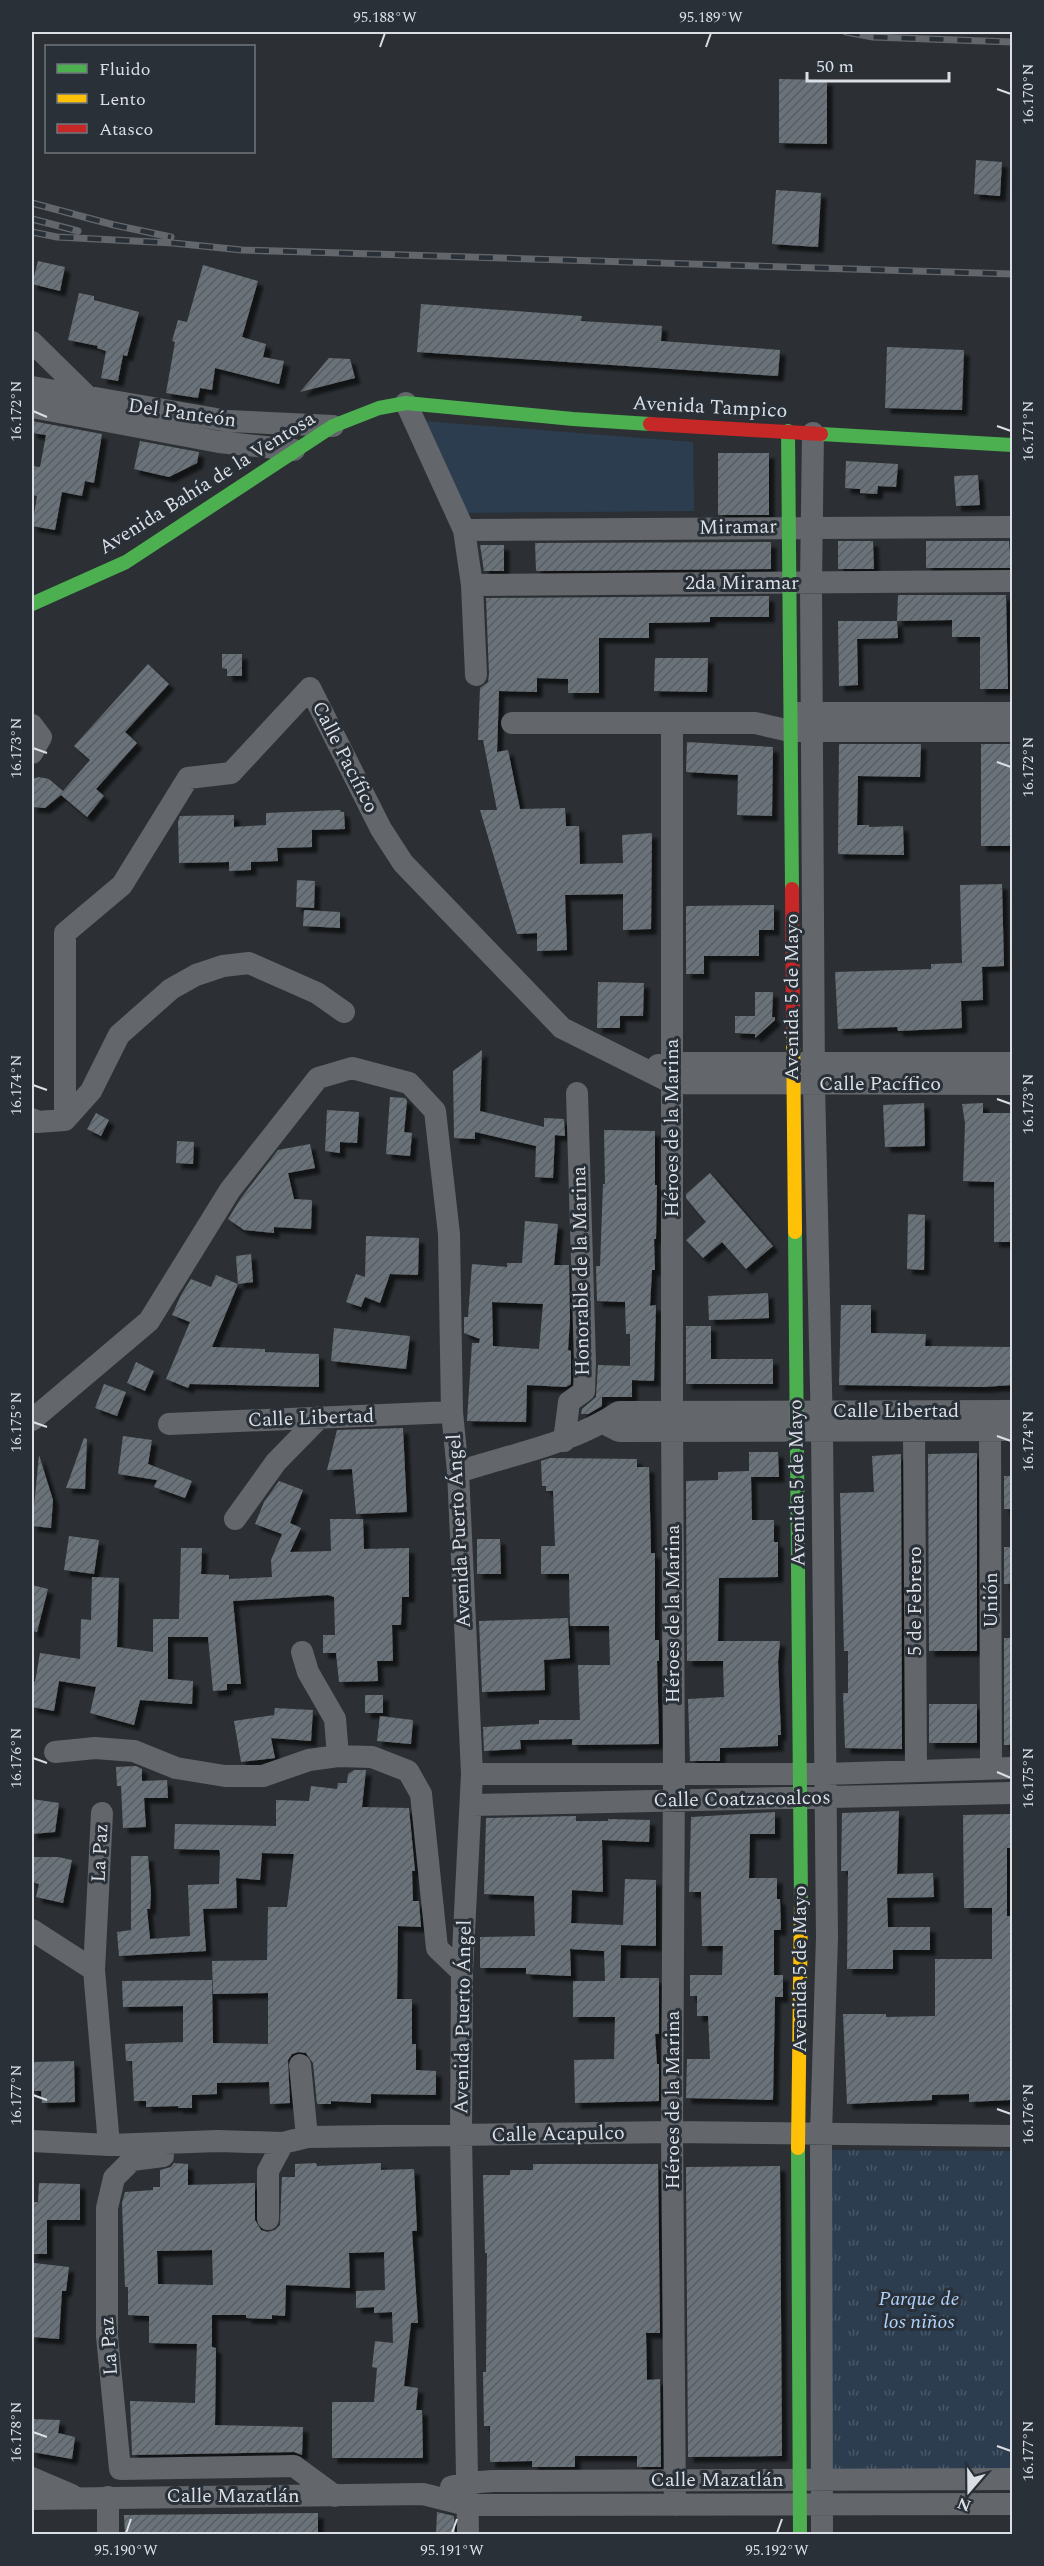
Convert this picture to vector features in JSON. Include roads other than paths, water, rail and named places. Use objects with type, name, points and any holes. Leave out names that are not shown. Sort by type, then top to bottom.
[{"type":"street","points":[[32,342],[90,399]]},
{"type":"street","name":"Del Panteón","points":[[32,387],[90,399],[228,421],[333,426]]},
{"type":"street","points":[[406,403],[464,530],[472,585],[476,675]]},
{"type":"street","name":"Avenida Bahía de la Ventosa","points":[[32,604],[126,562],[333,426],[379,408],[406,403]]},
{"type":"street","name":"Avenida Tampico","points":[[406,403],[573,419],[1012,445]]},
{"type":"street","name":"Del Panteón","points":[[32,407],[219,442],[294,450]]},
{"type":"street","name":"Avenida 5 de Mayo","points":[[788,431],[800,526],[801,583],[803,1074],[796,1421],[802,1936],[798,2134],[811,2480]]},
{"type":"street","name":"Avenida 5 de Mayo","points":[[800,526],[813,433]]},
{"type":"street","name":"Miramar","points":[[464,530],[800,526],[1012,527]]},
{"type":"street","name":"2da Miramar","points":[[472,585],[1012,581]]},
{"type":"street","name":"Calle Pacífico","points":[[65,1120],[65,933],[122,885],[188,778],[231,772],[310,688],[381,830],[403,863],[562,1028],[644,1067],[672,1073],[803,1074],[1012,1084]]},
{"type":"street","points":[[512,723],[755,723],[1012,713]]},
{"type":"street","points":[[801,722],[1012,731]]},
{"type":"street","name":"Héroes de la Marina","points":[[672,723],[674,1774],[672,2132],[675,2505]]},
{"type":"street","points":[[32,725],[41,737],[32,753]]},
{"type":"street","points":[[32,1119],[37,1122],[65,1120],[91,1091],[119,1035],[171,989],[196,975],[224,966],[249,963],[317,993],[344,1012]]},
{"type":"street","name":"Calle Pacífico","points":[[803,1074],[1012,1062]]},
{"type":"street","name":"Avenida Puerto Ángel","points":[[32,1420],[149,1321],[230,1190],[318,1078],[352,1068],[409,1083],[435,1111],[449,1234],[452,1412],[458,1472],[472,1774],[462,1972],[461,2136],[468,2535]]},
{"type":"street","name":"Avenida 5 de Mayo","points":[[803,1074],[821,1421],[826,1798],[827,1937],[811,2480],[811,2504],[822,2535]]},
{"type":"street","name":"Honorable de la Marina","points":[[564,1441],[569,1402],[584,1392],[577,1093]]},
{"type":"street","name":"Calle Libertad","points":[[458,1472],[564,1441],[603,1423],[619,1412],[672,1422],[821,1421],[1012,1411]]},
{"type":"street","name":"Calle Libertad","points":[[169,1424],[452,1412]]},
{"type":"street","points":[[235,1519],[276,1462],[320,1417]]},
{"type":"street","name":"Calle Libertad","points":[[821,1421],[914,1430],[1001,1430]]},
{"type":"street","name":"5 de Febrero","points":[[914,1430],[916,1771]]},
{"type":"street","name":"Unión","points":[[1001,1430],[1002,1769]]},
{"type":"street","points":[[302,1652],[312,1679],[334,1719],[338,1756]]},
{"type":"street","points":[[55,1752],[95,1748],[134,1751],[176,1768],[225,1776],[263,1776],[309,1760],[338,1756],[372,1757],[408,1771],[421,1794],[437,1948],[462,1972]]},
{"type":"street","name":"Calle Coatzacoalcos","points":[[472,1774],[825,1774],[1002,1769]]},
{"type":"street","name":"Calle Coatzacoalcos","points":[[471,1805],[1012,1793]]},
{"type":"street","name":"La Paz","points":[[102,1813],[94,1970],[109,2145]]},
{"type":"street","points":[[32,1930],[94,1970]]},
{"type":"street","points":[[802,1936],[827,1937]]},
{"type":"street","points":[[300,2065],[307,2137]]},
{"type":"street","name":"Calle Acapulco","points":[[32,2141],[109,2145],[218,2141],[283,2143],[307,2137],[672,2132],[1012,2136]]},
{"type":"street","points":[[268,2219],[268,2171],[283,2143]]},
{"type":"street","name":"La Paz","points":[[283,2143],[235,2155],[152,2156],[132,2160],[114,2178],[106,2208],[107,2336],[120,2469],[294,2466],[335,2496]]},
{"type":"street","name":"Calle Mazatlán","points":[[32,2478],[78,2498]]},
{"type":"street","name":"Calle Mazatlán","points":[[466,2494],[675,2480],[1012,2479]]},
{"type":"street","name":"Calle Mazatlán","points":[[32,2499],[466,2494],[675,2505],[1012,2504]]},
{"type":"street","points":[[108,2497],[108,2535]]},
{"type":"street","name":"Avenida 5 de Mayo","points":[[800,2535],[811,2504]]},
{"type":"railway","points":[[846,32],[873,37],[1012,42]]},
{"type":"railway","points":[[32,203],[114,225],[171,237]]},
{"type":"railway","points":[[32,219],[78,231]]},
{"type":"railway","points":[[32,232],[57,237],[173,243],[242,250],[1012,274]]},
{"type":"park label","name":"Parque de los niños","points":[[919,2310]]}]
